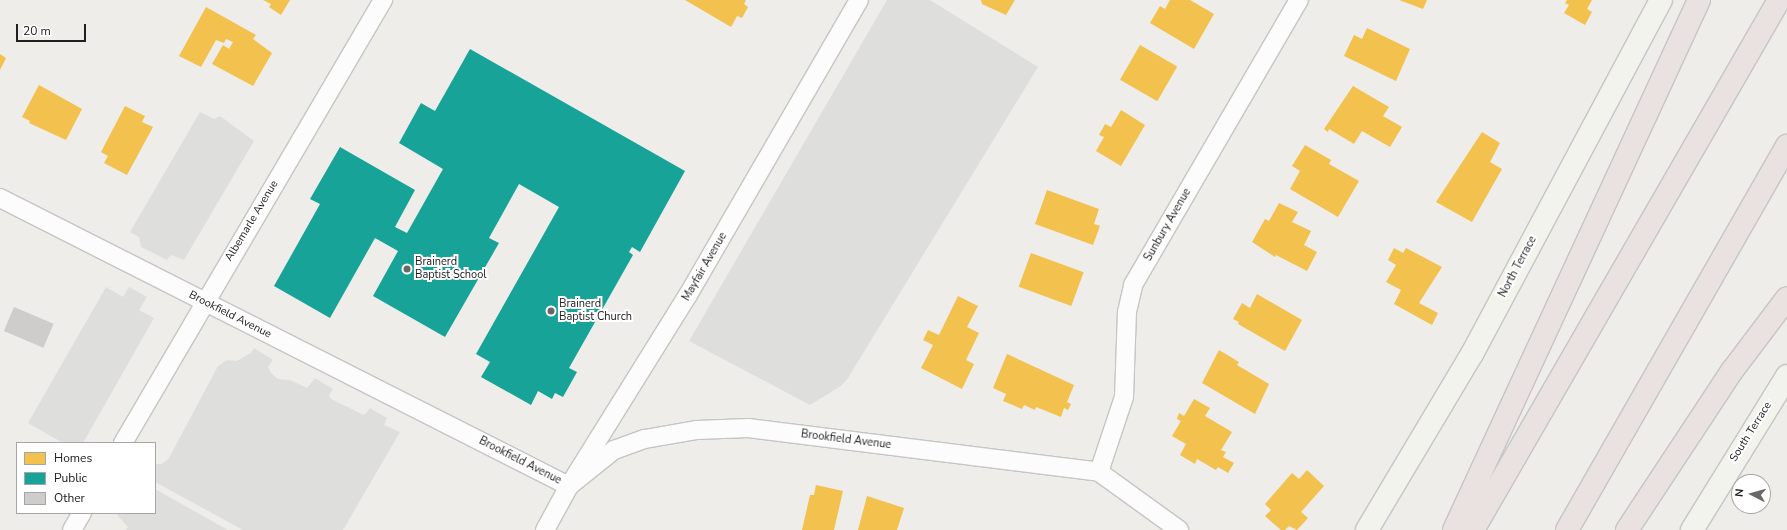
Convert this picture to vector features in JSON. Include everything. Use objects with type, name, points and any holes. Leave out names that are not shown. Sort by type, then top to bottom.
[{"type":"highway","points":[[1454,530],[1699,0]]},
{"type":"highway","points":[[1473,530],[1779,0]]},
{"type":"highway","points":[[1567,530],[1787,146]]},
{"type":"highway","points":[[1627,530],[1732,372],[1787,298]]},
{"type":"street","name":"Albemarle Avenue","points":[[124,442],[204,302],[383,0]]},
{"type":"street","name":"Mayfair Avenue","points":[[544,530],[569,486],[688,296],[859,0]]},
{"type":"street","name":"Sunbury Avenue","points":[[1099,472],[1124,397],[1127,312],[1133,285],[1299,0]]},
{"type":"street","name":"North Terrace","points":[[1367,530],[1472,354],[1661,0]]},
{"type":"street","name":"Brookfield Avenue","points":[[0,198],[569,486],[614,450],[645,440],[696,430],[748,428],[1099,472],[1179,530]]},
{"type":"street","name":"South Terrace","points":[[1692,530],[1787,376]]},
{"type":"street","points":[[72,530],[81,514]]},
{"type":"shaded area","points":[[887,0],[930,0],[1038,67],[848,378],[841,386],[810,405],[689,341]]},
{"type":"shaded area","points":[[200,112],[214,119],[220,116],[254,141],[184,260],[171,255],[167,260],[141,247],[139,237],[130,232]]},
{"type":"shaded area","points":[[106,287],[123,297],[129,287],[147,297],[139,310],[154,318],[84,442],[61,442],[28,423]]},
{"type":"shaded area","points":[[254,348],[273,360],[268,367],[271,373],[278,379],[290,380],[307,388],[315,378],[333,389],[329,395],[331,399],[364,415],[370,408],[387,418],[384,425],[400,432],[343,530],[243,530],[156,483],[156,464],[162,464],[169,458],[218,366],[227,360],[237,361],[251,353]]},
{"type":"shaded area","points":[[156,490],[228,530],[126,530],[128,527],[117,515],[156,514]]},
{"type":"building: Homes","points":[[263,0],[290,0],[281,15],[269,7],[271,4]]},
{"type":"building: Homes","points":[[685,0],[746,0],[744,4],[748,7],[742,18],[737,16],[731,27]]},
{"type":"building: Homes","points":[[981,0],[1015,0],[1006,15],[982,4]]},
{"type":"building: Homes","points":[[1170,0],[1190,0],[1214,14],[1194,49],[1150,23],[1160,6],[1165,9]]},
{"type":"building: Homes","points":[[1399,0],[1427,0],[1423,9]]},
{"type":"building: Homes","points":[[1567,0],[1592,0],[1587,9],[1592,12],[1585,25],[1564,13],[1569,5],[1565,3]]},
{"type":"building: Homes","points":[[206,7],[256,35],[253,39],[272,53],[253,86],[212,64],[223,45],[229,49],[233,42],[226,39],[224,43],[216,40],[201,67],[179,56]]},
{"type":"building: Homes","points":[[1367,28],[1410,49],[1396,81],[1344,56],[1354,35],[1362,39]]},
{"type":"building: Homes","points":[[1140,45],[1177,66],[1157,101],[1120,80]]},
{"type":"building: Homes","points":[[0,54],[6,58],[0,70]]},
{"type":"building: Homes","points":[[39,85],[82,109],[66,140],[29,123],[30,121],[22,117]]},
{"type":"building: Homes","points":[[1353,86],[1389,107],[1383,116],[1402,127],[1390,147],[1362,131],[1354,144],[1329,129],[1328,132],[1324,129]]},
{"type":"building: Homes","points":[[125,106],[145,116],[142,122],[153,127],[127,175],[104,163],[108,156],[101,152]]},
{"type":"building: Homes","points":[[1121,110],[1145,125],[1121,166],[1096,151],[1104,137],[1099,135],[1105,124],[1111,127]]},
{"type":"building: Homes","points":[[1482,132],[1500,143],[1490,162],[1502,169],[1472,222],[1436,202]]},
{"type":"building: Homes","points":[[1305,145],[1331,160],[1329,164],[1359,181],[1338,217],[1290,189],[1300,171],[1292,166]]},
{"type":"building: Homes","points":[[1047,190],[1099,209],[1094,224],[1100,226],[1093,245],[1035,224]]},
{"type":"building: Homes","points":[[1279,203],[1298,212],[1292,222],[1311,231],[1304,245],[1317,252],[1307,271],[1276,255],[1275,257],[1252,242],[1265,219],[1269,221]]},
{"type":"building: Homes","points":[[1394,248],[1403,253],[1406,248],[1442,267],[1419,303],[1438,313],[1432,325],[1394,304],[1401,290],[1386,282],[1396,265],[1388,260]]},
{"type":"building: Homes","points":[[1031,253],[1084,272],[1071,306],[1019,287]]},
{"type":"building: Homes","points":[[1257,294],[1302,320],[1285,351],[1238,324],[1239,322],[1233,319],[1242,303],[1250,308]]},
{"type":"building: Homes","points":[[958,296],[978,306],[967,327],[979,333],[966,360],[974,364],[962,389],[921,368],[933,345],[923,340],[928,330],[939,335]]},
{"type":"building: Homes","points":[[1219,350],[1239,362],[1237,365],[1269,384],[1255,414],[1202,383]]},
{"type":"building: Homes","points":[[1007,354],[1074,385],[1067,402],[1071,404],[1068,410],[1064,408],[1061,417],[1036,407],[1035,410],[1024,405],[1022,409],[1003,401],[1006,394],[993,388]]},
{"type":"building: Homes","points":[[1194,399],[1210,408],[1205,416],[1232,432],[1221,450],[1226,452],[1223,457],[1234,463],[1228,473],[1218,467],[1216,470],[1197,459],[1195,464],[1180,455],[1186,444],[1172,436],[1181,421],[1177,419],[1179,413],[1184,416]]},
{"type":"building: Homes","points":[[1307,470],[1324,486],[1301,512],[1308,518],[1297,530],[1289,526],[1285,530],[1281,530],[1265,516],[1271,510],[1265,504],[1292,473],[1299,479]]},
{"type":"building: Homes","points":[[816,485],[843,491],[834,530],[802,530],[810,495],[814,495]]},
{"type":"building: Homes","points":[[867,496],[904,508],[897,530],[858,530]]},
{"type":"building: Public","points":[[470,49],[685,171],[640,252],[632,247],[629,252],[633,255],[569,368],[577,372],[563,397],[555,393],[552,399],[538,391],[531,405],[481,377],[490,362],[476,354],[559,207],[519,184],[489,238],[499,243],[445,337],[373,296],[398,251],[375,238],[330,318],[274,286],[320,204],[310,199],[340,147],[415,190],[395,227],[407,233],[443,169],[399,143],[421,103],[435,111]]},
{"type":"building: Other","points":[[14,307],[54,324],[43,348],[4,331]]},
{"type":"place","name":"Brainerd Baptist School","points":[[407,269]]},
{"type":"place","name":"Brainerd Baptist Church","points":[[551,311]]}]
